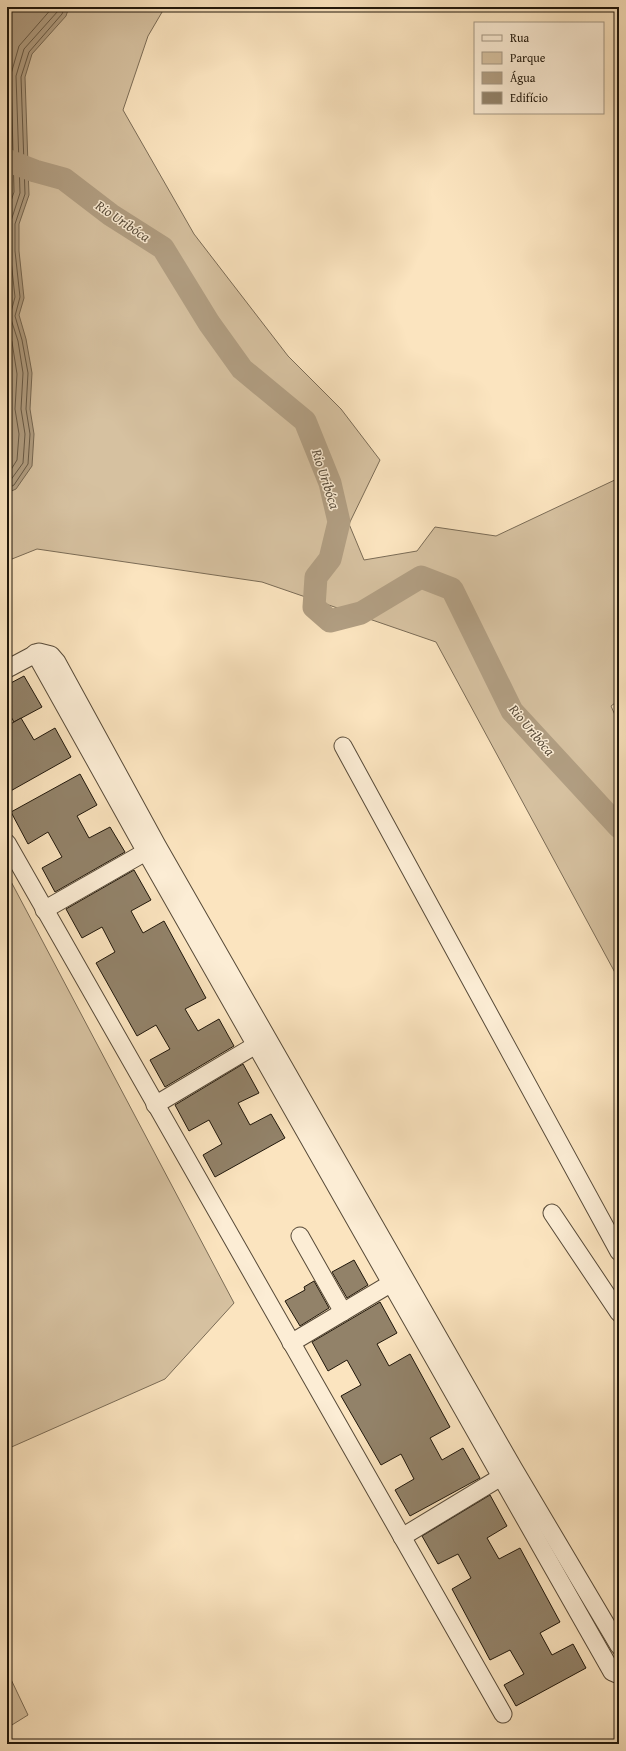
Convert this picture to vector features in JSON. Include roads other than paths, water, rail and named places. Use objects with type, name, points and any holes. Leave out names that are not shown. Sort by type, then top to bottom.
[{"type":"street","points":[[7,669],[35,653],[45,652],[51,655],[56,662],[152,849],[508,1473],[612,1672],[619,1675]]},
{"type":"street","points":[[343,746],[619,1252]]},
{"type":"street","points":[[7,843],[503,1714]]},
{"type":"street","points":[[44,910],[152,849]]},
{"type":"street","points":[[155,1104],[262,1042]]},
{"type":"street","points":[[552,1213],[619,1313]]},
{"type":"street","points":[[300,1236],[343,1312]]},
{"type":"street","points":[[291,1343],[398,1280]]},
{"type":"street","points":[[402,1536],[508,1473]]},
{"type":"street","points":[[508,1473],[619,1646]]},
{"type":"water","points":[[9,7],[69,7],[66,16],[32,54],[25,77],[29,195],[19,224],[19,251],[24,298],[19,315],[26,339],[32,373],[30,409],[34,434],[32,466],[16,489],[7,493],[7,11]]},
{"type":"waterway","name":"Rio Uribóca","points":[[9,161],[35,171],[64,179],[111,215],[163,248],[209,323],[242,369],[305,421],[330,483],[339,522],[330,559],[316,577],[314,607],[330,621],[361,613],[421,577],[452,589],[512,711],[619,827]]}]
